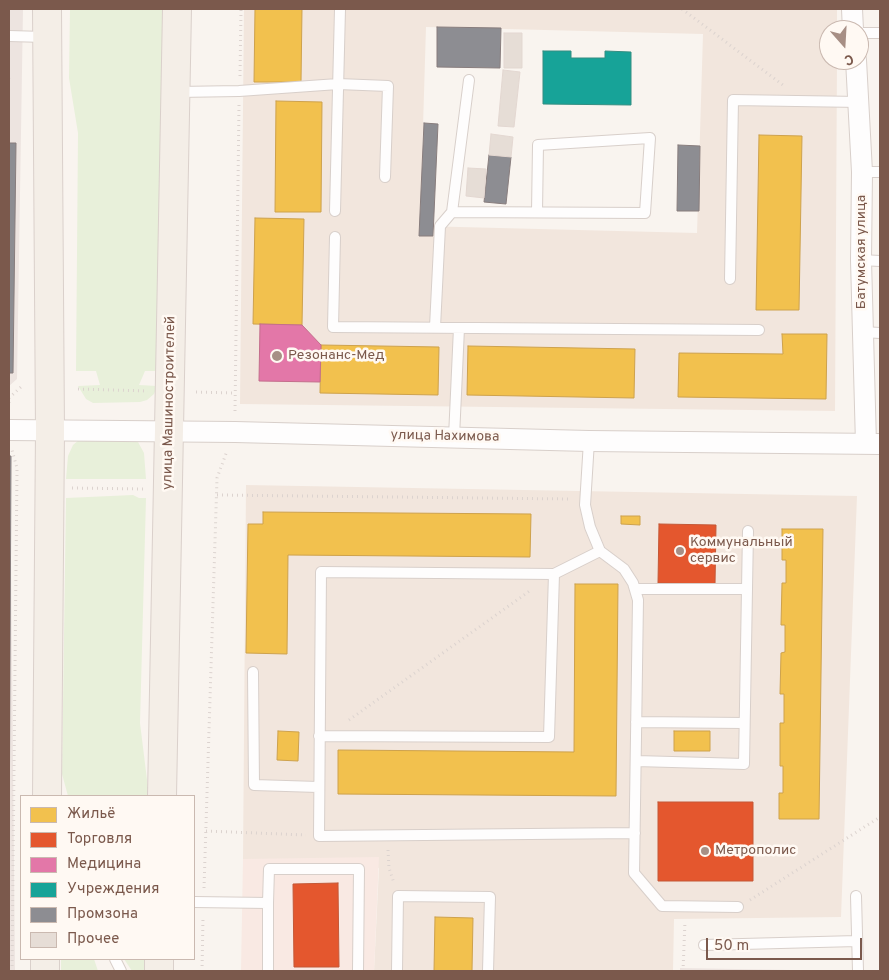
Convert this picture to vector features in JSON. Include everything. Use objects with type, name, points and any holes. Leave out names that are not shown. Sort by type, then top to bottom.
[{"type":"main road","points":[[47,9],[50,431],[47,795]]},
{"type":"main road","name":"улица Машиностроителей","points":[[162,795],[177,9]]},
{"type":"street","name":"Батумская улица","points":[[857,70],[871,172],[873,444]]},
{"type":"street","name":"улица Нахимова","points":[[10,437],[50,431],[234,432],[589,441],[873,444]]},
{"type":"lane","points":[[336,211],[340,9]]},
{"type":"lane","points":[[9,36],[46,37]]},
{"type":"lane","points":[[435,327],[440,226],[452,212],[469,80]]},
{"type":"lane","points":[[176,92],[240,91],[338,84],[388,86],[386,177]]},
{"type":"lane","points":[[730,279],[733,100],[860,102]]},
{"type":"lane","points":[[452,212],[645,213],[650,138],[538,145],[537,212]]},
{"type":"lane","points":[[335,237],[333,327],[759,330]]},
{"type":"lane","points":[[454,437],[459,328]]},
{"type":"lane","points":[[589,441],[586,499],[590,527],[600,551],[624,569],[635,589],[638,600],[634,873],[662,906],[685,908],[738,907]]},
{"type":"lane","points":[[636,762],[744,764],[748,531]]},
{"type":"lane","points":[[600,551],[554,574],[322,572],[318,787],[319,836],[635,833]]},
{"type":"lane","points":[[319,736],[549,737],[554,574]]},
{"type":"lane","points":[[635,589],[746,589]]},
{"type":"lane","points":[[253,672],[254,784],[318,787]]},
{"type":"lane","points":[[636,722],[744,723]]},
{"type":"lane","points":[[268,971],[269,869],[359,869],[358,971]]},
{"type":"lane","points":[[397,971],[398,896],[490,897],[488,971]]},
{"type":"lane","points":[[856,896],[858,971]]},
{"type":"lane","points":[[199,902],[268,903]]},
{"type":"lane","points":[[704,945],[857,941]]},
{"type":"path","points":[[202,971],[199,902],[206,831],[217,478],[234,432],[241,9]]},
{"type":"path","points":[[682,9],[805,101]]},
{"type":"path","points":[[9,403],[9,398],[22,386]]},
{"type":"path","points":[[78,388],[154,391]]},
{"type":"path","points":[[196,392],[235,393]]},
{"type":"path","points":[[10,437],[17,468],[12,971]]},
{"type":"path","points":[[66,488],[146,489]]},
{"type":"path","points":[[217,495],[586,499]]},
{"type":"path","points":[[319,736],[337,729],[554,574]]},
{"type":"path","points":[[738,907],[880,817]]},
{"type":"path","points":[[206,831],[319,836]]},
{"type":"path","points":[[388,835],[389,868],[398,896]]},
{"type":"path","points":[[683,971],[685,908]]},
{"type":"shaded area","points":[[9,9],[23,9],[17,379],[9,386]]},
{"type":"shaded area","points":[[244,9],[837,9],[837,20],[819,20],[819,70],[837,70],[835,411],[240,404]],"holes":[[[426,27],[703,34],[697,233],[420,226]]]},
{"type":"shaded area","points":[[10,452],[15,971],[9,971]]},
{"type":"shaded area","points":[[246,485],[857,496],[841,917],[674,919],[673,971],[374,971],[379,868],[243,859]]},
{"type":"shaded area","points":[[379,857],[374,971],[241,971],[243,859]]},
{"type":"shaded area","points":[[680,968],[847,971],[680,971]]},
{"type":"green space","points":[[70,9],[163,9],[158,371],[145,371],[139,385],[157,386],[154,394],[147,400],[140,402],[93,403],[86,399],[78,386],[100,385],[96,371],[76,371],[78,133],[69,78]]},
{"type":"green space","points":[[129,437],[138,442],[144,453],[146,479],[66,479],[68,456],[73,445],[80,439]]},
{"type":"green space","points":[[133,495],[139,498],[146,498],[140,723],[149,795],[68,795],[62,774],[66,498]]},
{"type":"green space","points":[[61,960],[94,960],[98,971],[61,971]]},
{"type":"green space","points":[[125,960],[150,960],[150,971],[132,971]]},
{"type":"building: Жильё","points":[[255,9],[302,9],[301,82],[254,82]]},
{"type":"building: Жильё","points":[[276,101],[322,102],[321,212],[275,212]]},
{"type":"building: Жильё","points":[[759,135],[802,136],[799,310],[756,310]]},
{"type":"building: Жильё","points":[[255,218],[304,219],[302,325],[253,324]]},
{"type":"building: Жильё","points":[[782,334],[827,334],[826,399],[678,397],[679,353],[783,354]]},
{"type":"building: Жильё","points":[[321,345],[439,347],[438,395],[320,393]]},
{"type":"building: Жильё","points":[[468,346],[635,349],[634,398],[467,395]]},
{"type":"building: Жильё","points":[[263,512],[531,514],[530,557],[288,555],[287,654],[246,653],[248,524],[263,524]]},
{"type":"building: Жильё","points":[[621,516],[640,516],[640,525],[621,524]]},
{"type":"building: Жильё","points":[[782,529],[823,529],[819,819],[779,819],[779,793],[783,793],[783,766],[780,766],[780,723],[784,723],[784,694],[780,694],[781,653],[785,652],[785,625],[781,625],[782,583],[786,583],[786,560],[782,560]]},
{"type":"building: Жильё","points":[[575,584],[618,584],[616,796],[338,794],[338,750],[574,752]]},
{"type":"building: Жильё","points":[[278,731],[299,732],[298,761],[277,760]]},
{"type":"building: Жильё","points":[[674,731],[710,731],[710,751],[674,751]]},
{"type":"building: Жильё","points":[[435,917],[473,918],[472,971],[434,971]]},
{"type":"building: Торговля","points":[[659,524],[716,525],[715,584],[658,583]]},
{"type":"building: Торговля","points":[[658,802],[753,802],[753,881],[658,881]]},
{"type":"building: Торговля","points":[[338,883],[339,967],[294,967],[293,884]]},
{"type":"building: Медицина","points":[[260,324],[302,325],[321,345],[320,382],[259,381]]},
{"type":"building: Учреждения","points":[[543,51],[571,51],[571,58],[605,58],[605,51],[631,52],[631,105],[543,104]]},
{"type":"building: Промзона","points":[[437,27],[501,28],[500,68],[437,67]]},
{"type":"building: Промзона","points":[[424,123],[438,124],[433,236],[419,236]]},
{"type":"building: Промзона","points":[[9,143],[16,143],[13,373],[9,373]]},
{"type":"building: Промзона","points":[[678,145],[700,146],[699,211],[677,211]]},
{"type":"building: Промзона","points":[[489,155],[511,157],[506,204],[484,202]]},
{"type":"building: Промзона","points":[[9,456],[11,456],[9,871]]},
{"type":"building: Прочее","points":[[504,33],[522,33],[522,68],[504,68]]},
{"type":"building: Прочее","points":[[503,70],[520,72],[514,127],[498,126]]},
{"type":"building: Прочее","points":[[491,134],[513,137],[511,157],[489,155]]},
{"type":"building: Прочее","points":[[468,168],[486,169],[484,198],[466,196]]},
{"type":"place","name":"Резонанс-Мед","points":[[277,356]]},
{"type":"place","name":"Коммунальный сервис","points":[[680,551]]},
{"type":"place","name":"Метрополис","points":[[705,851]]}]
